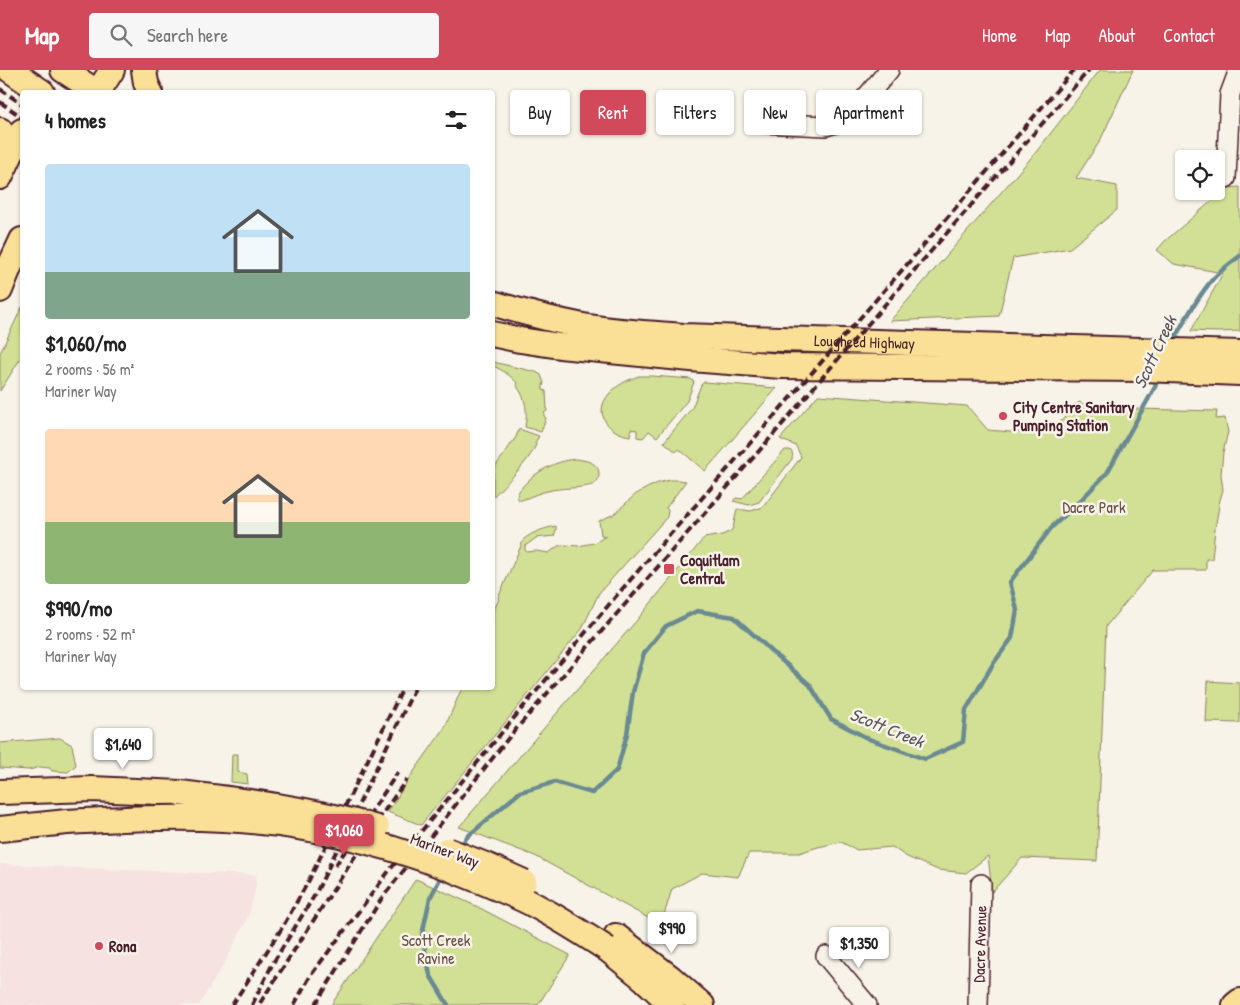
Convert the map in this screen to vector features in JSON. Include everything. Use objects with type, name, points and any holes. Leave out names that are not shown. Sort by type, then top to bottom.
[{"type":"main road","points":[[10,70],[39,90]]},
{"type":"main road","points":[[48,90],[62,70],[94,90]]},
{"type":"main road","points":[[98,90],[112,70]]},
{"type":"main road","points":[[144,70],[149,90]]},
{"type":"main road","points":[[0,130],[2,171]]},
{"type":"main road","points":[[2,171],[20,135]]},
{"type":"main road","points":[[10,275],[20,246]]},
{"type":"main road","name":"Lougheed Highway","points":[[495,304],[583,326],[674,335],[1150,360],[1200,361],[1240,353]]},
{"type":"main road","name":"Lougheed Highway","points":[[495,335],[560,346],[781,366],[1150,360]]},
{"type":"main road","name":"Lougheed Highway","points":[[1200,361],[1240,373]]},
{"type":"main road","name":"Mariner Way","points":[[0,792],[64,789],[119,790],[180,793],[249,801],[332,816],[438,847],[488,866],[578,911],[672,1005]]},
{"type":"main road","name":"Mariner Way","points":[[0,829],[67,822],[142,818],[224,819],[282,825],[344,836],[430,860],[499,888],[534,905],[577,930],[612,943],[671,978],[702,1005]]},
{"type":"main road","points":[[1235,1005],[1240,1001]]},
{"type":"street","points":[[806,125],[826,126],[848,119],[889,70]]},
{"type":"street","points":[[1226,178],[1230,94],[1238,76]]},
{"type":"street","name":"Dacre Avenue","points":[[978,1005],[981,884]]},
{"type":"street","points":[[826,956],[867,1005]]},
{"type":"shaded area","name":"Rona","points":[[0,864],[256,875],[256,885],[245,923],[225,962],[199,1005],[0,1005]]},
{"type":"green space","points":[[1100,70],[1133,70],[1100,141],[1076,178],[1117,186],[1117,210],[1070,248],[1013,258],[999,316],[890,321],[1036,152]]},
{"type":"green space","points":[[1240,187],[1240,331],[1191,331],[1223,273],[1174,264],[1157,250],[1213,200],[1225,200],[1225,190]]},
{"type":"green space","points":[[20,311],[20,359],[0,391],[0,353]]},
{"type":"green space","points":[[495,362],[536,372],[541,375],[544,383],[543,390],[546,391],[547,411],[544,413],[546,418],[541,432],[525,427],[526,405],[517,386],[518,384],[495,367]]},
{"type":"green space","points":[[639,376],[691,379],[694,382],[687,401],[657,437],[649,431],[643,438],[637,437],[637,430],[631,429],[630,436],[622,434],[610,427],[603,415],[604,401],[609,394],[622,383]]},
{"type":"green space","points":[[704,382],[777,388],[705,471],[679,449],[676,452],[664,442],[692,408]]},
{"type":"green space","name":"Dacre Park","points":[[818,395],[967,406],[988,430],[1011,432],[1051,432],[1079,402],[1098,411],[1125,405],[1137,409],[1217,411],[1216,419],[1225,418],[1228,432],[1223,452],[1221,474],[1223,490],[1215,529],[1212,559],[1206,559],[1206,570],[1153,570],[1106,626],[1097,861],[1022,858],[992,892],[988,856],[966,873],[938,870],[907,857],[892,847],[857,850],[841,842],[799,853],[749,853],[738,877],[702,873],[672,889],[661,925],[535,856],[459,827],[637,620],[704,538],[722,535],[731,531],[737,509],[751,511],[763,507],[801,457],[796,446],[780,439]]},
{"type":"green space","points":[[519,429],[539,436],[535,443],[536,445],[522,466],[495,495],[495,467],[516,437]]},
{"type":"green space","points":[[785,450],[791,451],[792,459],[759,502],[749,505],[733,501],[736,498],[742,499]]},
{"type":"green space","points":[[575,459],[587,461],[597,467],[599,475],[595,483],[586,486],[556,489],[519,500],[517,495],[519,491],[540,471],[554,464]]},
{"type":"green space","points":[[670,480],[686,481],[666,508],[668,510],[667,517],[599,593],[582,629],[421,825],[388,812],[444,729],[461,690],[495,690],[495,608],[524,539],[531,534],[556,526],[554,536],[536,538],[525,546],[525,550],[527,552],[549,553],[558,546],[578,546],[594,543],[606,536],[601,535],[599,521],[614,514],[636,494],[658,483]]},
{"type":"green space","points":[[1208,681],[1240,683],[1240,723],[1206,722]]},
{"type":"green space","points":[[60,738],[72,745],[76,765],[68,772],[52,771],[50,768],[40,767],[29,770],[0,768],[0,743]]},
{"type":"green space","points":[[232,754],[238,754],[238,772],[247,774],[248,784],[231,782]]},
{"type":"green space","name":"Scott Creek Ravine","points":[[416,879],[476,906],[570,955],[538,1005],[331,1005]]},
{"type":"waterway","name":"Scott Creek","points":[[1172,343],[1193,306],[1211,281],[1240,256]]},
{"type":"waterway","name":"Scott Creek","points":[[460,847],[467,837],[520,792],[555,782],[592,793],[617,770],[627,734],[633,692],[644,653],[666,626],[697,611],[734,617],[810,685],[831,719],[869,739],[925,759],[963,742],[966,710],[993,664],[1012,638],[1017,610],[1010,582],[1052,527],[1107,473],[1155,387],[1158,377]]},
{"type":"waterway","name":"Scott Creek","points":[[442,875],[430,898],[422,935],[430,975],[448,1005]]},
{"type":"railway","points":[[294,1005],[311,975],[389,871],[508,725],[617,595],[903,269],[1074,70]]},
{"type":"railway","points":[[315,1005],[382,898],[510,736],[1089,70]]},
{"type":"railway","points":[[0,89],[20,103]]},
{"type":"railway","points":[[0,102],[20,116]]},
{"type":"railway","points":[[232,1005],[282,928],[309,880],[402,690]]},
{"type":"railway","points":[[252,1005],[273,963],[316,893],[414,690]]},
{"type":"railway","points":[[335,866],[398,772]]},
{"type":"railway","points":[[260,1003],[407,779]]},
{"type":"place","name":"City Centre Sanitary Pumping Station","points":[[1003,416]]},
{"type":"place","name":"Coquitlam Central","points":[[669,569]]},
{"type":"place","name":"Rona","points":[[99,946]]}]
